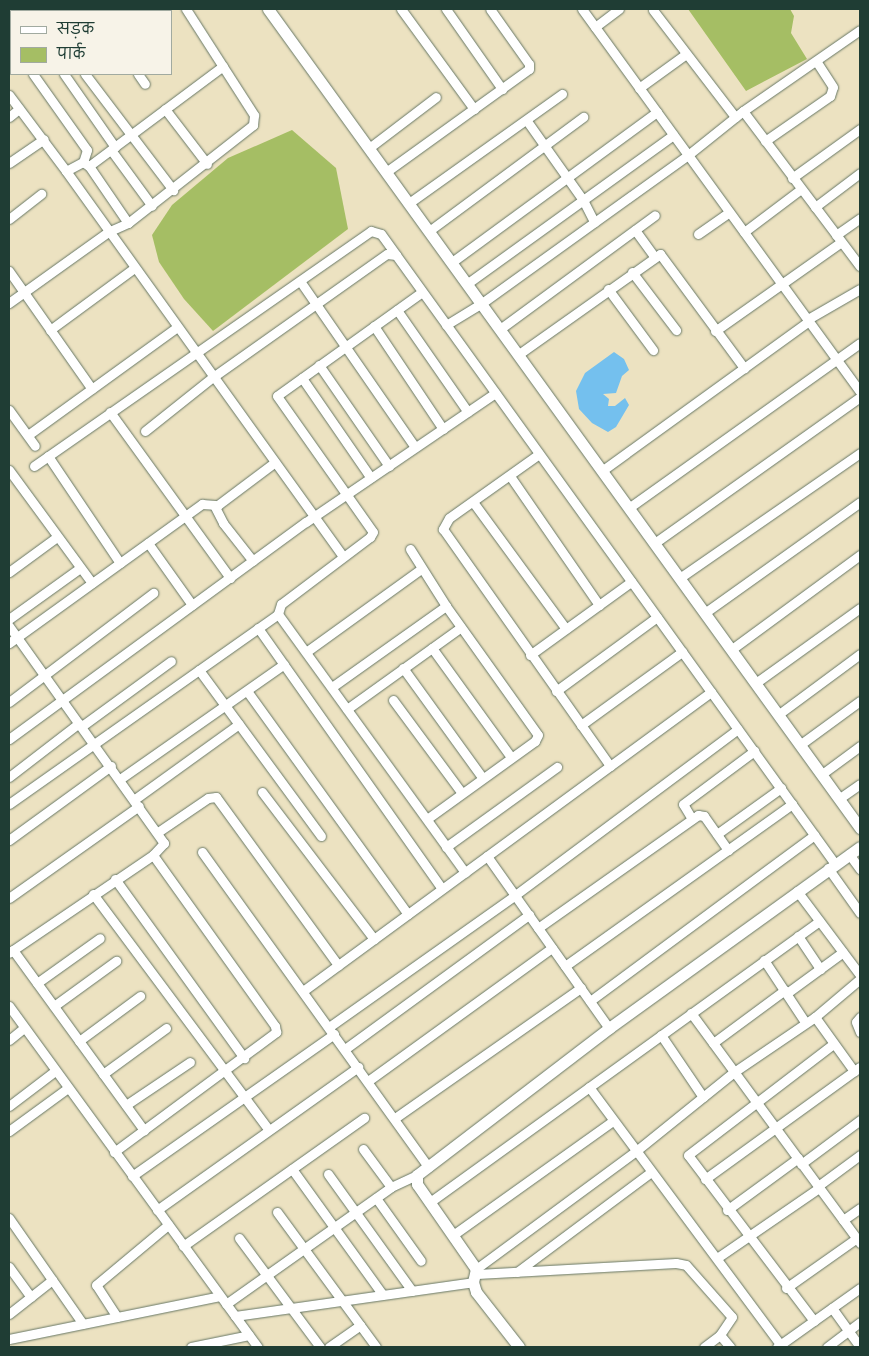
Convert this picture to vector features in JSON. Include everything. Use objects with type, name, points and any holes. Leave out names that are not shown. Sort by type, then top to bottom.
[{"type":"street","points":[[9,304],[108,232],[128,223],[152,206],[207,164],[253,125],[254,115],[186,9]]},
{"type":"street","points":[[268,9],[656,542],[860,828]]},
{"type":"street","points":[[401,9],[474,109]]},
{"type":"street","points":[[446,9],[502,89]]},
{"type":"street","points":[[386,172],[530,67],[490,9]]},
{"type":"street","points":[[582,9],[780,284],[809,320],[860,391]]},
{"type":"street","points":[[595,27],[620,9]]},
{"type":"street","points":[[653,10],[735,117]]},
{"type":"street","points":[[446,325],[482,303],[688,155],[742,111],[860,30]]},
{"type":"street","points":[[639,88],[686,54]]},
{"type":"street","points":[[765,142],[830,96],[833,87],[816,61]]},
{"type":"street","points":[[66,171],[86,164],[113,148],[223,66]]},
{"type":"street","points":[[34,75],[87,150],[86,164],[128,223]]},
{"type":"street","points":[[65,75],[152,206]]},
{"type":"street","points":[[86,75],[172,190]]},
{"type":"street","points":[[139,75],[145,84]]},
{"type":"street","points":[[408,203],[527,121],[562,94]]},
{"type":"street","points":[[9,95],[44,139],[108,232],[343,556]]},
{"type":"street","points":[[369,148],[436,97]]},
{"type":"street","points":[[9,117],[20,109]]},
{"type":"street","points":[[165,109],[207,164]]},
{"type":"street","points":[[742,111],[860,266]]},
{"type":"street","points":[[452,262],[657,112]]},
{"type":"street","points":[[429,231],[582,117]]},
{"type":"street","points":[[527,121],[582,200],[594,222]]},
{"type":"street","points":[[792,178],[860,129]]},
{"type":"street","points":[[468,284],[673,135]]},
{"type":"street","points":[[9,163],[44,139]]},
{"type":"street","points":[[815,207],[860,174]]},
{"type":"street","points":[[744,232],[801,190]]},
{"type":"street","points":[[9,219],[41,194]]},
{"type":"street","points":[[698,234],[729,212]]},
{"type":"street","points":[[500,328],[655,215]]},
{"type":"street","points":[[715,331],[839,239],[860,218]]},
{"type":"street","points":[[34,466],[197,354],[371,230],[381,234],[781,788],[814,836],[860,913]]},
{"type":"street","points":[[635,230],[654,255]]},
{"type":"street","points":[[145,431],[214,377],[387,254],[396,255]]},
{"type":"street","points":[[519,354],[654,255],[664,256],[715,331],[744,368]]},
{"type":"street","points":[[50,330],[134,268]]},
{"type":"street","points":[[9,272],[92,389]]},
{"type":"street","points":[[632,272],[676,330]]},
{"type":"street","points":[[300,281],[416,447]]},
{"type":"street","points":[[608,289],[652,350]]},
{"type":"street","points":[[603,470],[809,320],[860,289]]},
{"type":"street","points":[[9,804],[278,614],[281,604],[370,537],[373,532],[278,400],[280,392],[422,292]]},
{"type":"street","points":[[397,310],[468,412]]},
{"type":"street","points":[[374,326],[443,429]]},
{"type":"street","points":[[28,436],[177,327]]},
{"type":"street","points":[[630,507],[860,342]]},
{"type":"street","points":[[319,365],[389,466]]},
{"type":"street","points":[[302,378],[371,478]]},
{"type":"street","points":[[9,739],[314,516],[495,393]]},
{"type":"street","points":[[656,542],[860,397]]},
{"type":"street","points":[[9,410],[35,446]]},
{"type":"street","points":[[110,412],[230,578]]},
{"type":"street","points":[[681,577],[860,453]]},
{"type":"street","points":[[539,454],[444,523],[444,533],[610,766]]},
{"type":"street","points":[[48,456],[120,563]]},
{"type":"street","points":[[215,506],[275,462]]},
{"type":"street","points":[[9,470],[92,583]]},
{"type":"street","points":[[510,476],[599,605]]},
{"type":"street","points":[[473,502],[566,629]]},
{"type":"street","points":[[706,612],[860,502]]},
{"type":"street","points":[[9,643],[205,503],[215,506],[223,523],[253,561]]},
{"type":"street","points":[[9,572],[57,537]]},
{"type":"street","points":[[148,543],[192,605]]},
{"type":"street","points":[[410,549],[446,606],[537,729],[535,741],[461,792],[426,819]]},
{"type":"street","points":[[732,649],[860,555]]},
{"type":"street","points":[[9,619],[80,568]]},
{"type":"street","points":[[306,652],[421,569]]},
{"type":"street","points":[[530,655],[631,582]]},
{"type":"street","points":[[9,702],[45,677],[154,593]]},
{"type":"street","points":[[332,688],[446,606]]},
{"type":"street","points":[[756,682],[860,608]]},
{"type":"street","points":[[278,614],[465,872]]},
{"type":"street","points":[[556,691],[657,617]]},
{"type":"street","points":[[9,626],[96,744],[164,843],[153,855],[93,894],[11,952],[37,983],[144,1130]]},
{"type":"street","points":[[347,709],[461,627]]},
{"type":"street","points":[[258,628],[442,889]]},
{"type":"street","points":[[432,648],[511,757]]},
{"type":"street","points":[[581,725],[682,652]]},
{"type":"street","points":[[779,714],[860,654]]},
{"type":"street","points":[[9,777],[171,661]]},
{"type":"street","points":[[120,779],[224,704],[247,691],[284,664]]},
{"type":"street","points":[[403,668],[482,777]]},
{"type":"street","points":[[200,670],[321,836]]},
{"type":"street","points":[[247,691],[408,914]]},
{"type":"street","points":[[303,991],[711,692]]},
{"type":"street","points":[[393,700],[461,792]]},
{"type":"street","points":[[801,744],[860,701]]},
{"type":"street","points":[[9,898],[239,724]]},
{"type":"street","points":[[132,1176],[243,1096],[738,729]]},
{"type":"street","points":[[822,774],[860,746]]},
{"type":"street","points":[[692,819],[682,804],[754,751]]},
{"type":"street","points":[[9,840],[111,766]]},
{"type":"street","points":[[446,847],[557,767]]},
{"type":"street","points":[[840,798],[860,784]]},
{"type":"street","points":[[717,834],[781,788]]},
{"type":"street","points":[[262,792],[374,939]]},
{"type":"street","points":[[158,832],[208,798],[216,797],[338,966]]},
{"type":"street","points":[[565,966],[792,804]]},
{"type":"street","points":[[538,928],[698,815],[704,816],[728,850]]},
{"type":"street","points":[[590,1001],[814,836]]},
{"type":"street","points":[[226,1304],[391,1187],[417,1175],[609,1028],[860,847]]},
{"type":"street","points":[[202,852],[332,1030],[428,1167]]},
{"type":"street","points":[[849,854],[860,869]]},
{"type":"street","points":[[114,1152],[272,1037],[275,1026],[153,855]]},
{"type":"street","points":[[487,856],[609,1028]]},
{"type":"street","points":[[115,879],[244,1058]]},
{"type":"street","points":[[475,1275],[636,1151],[734,1072],[815,1017],[860,977],[797,891]]},
{"type":"street","points":[[93,894],[269,1130]]},
{"type":"street","points":[[345,1049],[528,915]]},
{"type":"street","points":[[430,1202],[820,920]]},
{"type":"street","points":[[798,936],[820,968]]},
{"type":"street","points":[[37,983],[100,938]]},
{"type":"street","points":[[368,1081],[552,948]]},
{"type":"street","points":[[713,1043],[843,952]]},
{"type":"street","points":[[764,960],[805,1022]]},
{"type":"street","points":[[54,1006],[116,961]]},
{"type":"street","points":[[395,1118],[581,988]]},
{"type":"street","points":[[79,1041],[140,996]]},
{"type":"street","points":[[9,1006],[258,1347]]},
{"type":"street","points":[[691,1012],[859,1241],[786,1288]]},
{"type":"street","points":[[705,1179],[857,1069],[833,1044],[815,1017]]},
{"type":"street","points":[[860,1017],[856,1022],[860,1032]]},
{"type":"street","points":[[9,1040],[24,1028]]},
{"type":"street","points":[[103,1074],[166,1028]]},
{"type":"street","points":[[661,1035],[703,1096]]},
{"type":"street","points":[[814,1321],[786,1288],[689,1159],[688,1152],[833,1044]]},
{"type":"street","points":[[126,1105],[190,1062]]},
{"type":"street","points":[[157,1210],[358,1067]]},
{"type":"street","points":[[9,1106],[55,1071]]},
{"type":"street","points":[[9,1131],[68,1088]]},
{"type":"street","points":[[589,1088],[717,1258],[778,1346],[860,1288]]},
{"type":"street","points":[[183,1246],[364,1118]]},
{"type":"street","points":[[453,1235],[613,1120]]},
{"type":"street","points":[[728,1210],[860,1120]]},
{"type":"street","points":[[363,1148],[391,1187]]},
{"type":"street","points":[[717,1258],[749,1238],[860,1155]]},
{"type":"street","points":[[292,1168],[383,1295]]},
{"type":"street","points":[[517,1272],[651,1172]]},
{"type":"street","points":[[328,1174],[412,1291]]},
{"type":"street","points":[[417,1175],[417,1184],[453,1235],[475,1275],[476,1292],[518,1347]]},
{"type":"street","points":[[376,1198],[420,1261]]},
{"type":"street","points":[[843,1220],[860,1208]]},
{"type":"street","points":[[278,1212],[376,1347]]},
{"type":"street","points":[[9,1218],[83,1324]]},
{"type":"street","points":[[117,1317],[96,1285],[168,1225]]},
{"type":"street","points":[[239,1238],[320,1347]]},
{"type":"street","points":[[235,1316],[412,1291],[475,1275],[676,1263],[686,1265],[699,1276],[732,1317],[730,1324],[720,1335],[704,1347]]},
{"type":"street","points":[[9,1266],[31,1297]]},
{"type":"street","points":[[9,1314],[52,1280]]},
{"type":"street","points":[[9,1339],[220,1296]]},
{"type":"street","points":[[832,1308],[860,1347]]},
{"type":"street","points":[[827,1347],[860,1322]]},
{"type":"street","points":[[329,1347],[360,1325]]},
{"type":"street","points":[[191,1347],[249,1335]]},
{"type":"street","points":[[720,1335],[730,1347]]},
{"type":"green space","points":[[688,9],[790,9],[794,16],[791,33],[807,59],[746,91]]},
{"type":"green space","points":[[292,130],[336,168],[348,229],[213,331],[184,299],[159,262],[152,235],[172,205],[228,158]]},
{"type":"water","points":[[614,352],[624,359],[629,370],[622,376],[616,393],[603,394],[609,399],[608,406],[615,406],[625,398],[629,405],[616,427],[608,432],[592,423],[579,409],[576,391],[585,373]]}]
